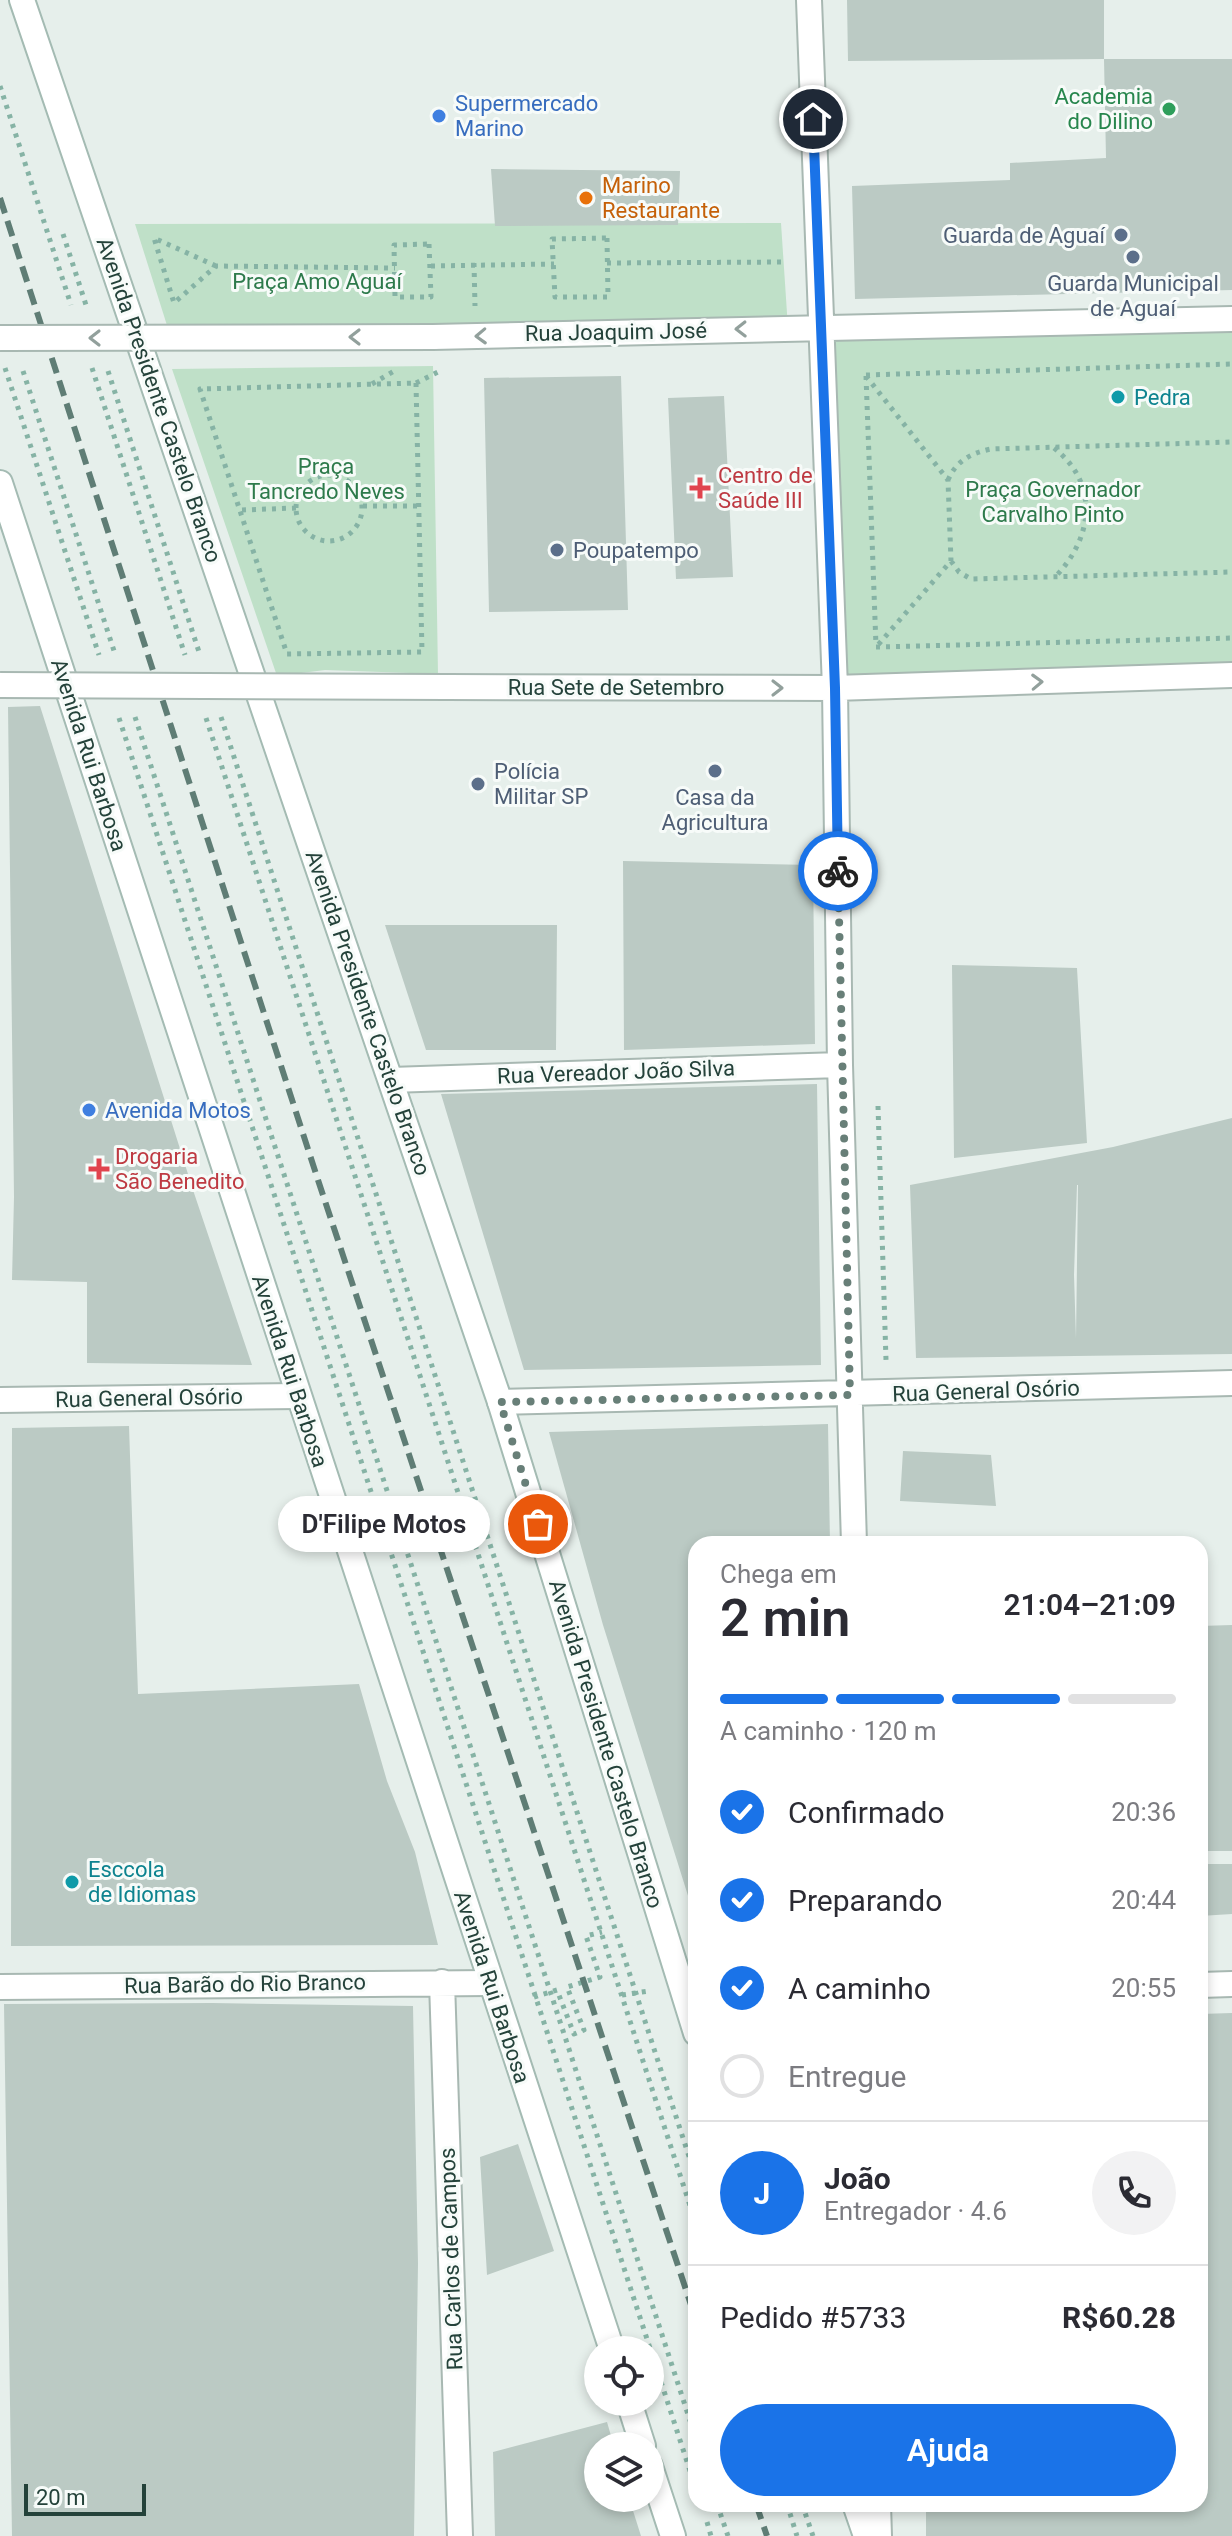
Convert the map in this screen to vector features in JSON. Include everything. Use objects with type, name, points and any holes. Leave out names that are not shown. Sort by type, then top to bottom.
[{"type":"street","name":"Avenida Presidente Castelo Branco","points":[[22,0],[500,1402],[686,1991]]},
{"type":"street","points":[[809,0],[835,688],[840,1065],[854,1536]]},
{"type":"street","name":"Rua Joaquim José","points":[[0,338],[433,337],[1232,319]]},
{"type":"street","name":"Avenida Rui Barbosa","points":[[0,483],[607,2336]]},
{"type":"street","name":"Rua Sete de Setembro","points":[[0,685],[835,688],[1232,675]]},
{"type":"street","name":"Rua Vereador João Silva","points":[[391,1080],[840,1065]]},
{"type":"street","name":"Rua General Osório","points":[[500,1402],[1232,1383]]},
{"type":"street","name":"Rua General Osório","points":[[0,1400],[298,1396]]},
{"type":"street","name":"Rua Carlos de Campos","points":[[442,1982],[460,2536]]},
{"type":"street","name":"Rua Barão do Rio Branco","points":[[0,1987],[490,1983]]},
{"type":"street","points":[[1208,1985],[1232,1984]]},
{"type":"street","points":[[664,2509],[673,2536]]},
{"type":"street","points":[[858,2512],[866,2536]]},
{"type":"street","points":[[878,2512],[879,2536]]},
{"type":"path","points":[[0,86],[74,313]]},
{"type":"path","points":[[59,221],[89,312]]},
{"type":"path","points":[[216,266],[174,303],[154,238],[216,266],[395,268]]},
{"type":"path","points":[[607,238],[608,297],[555,297],[554,264],[552,239],[607,238]]},
{"type":"path","points":[[429,244],[431,266],[431,297],[395,297],[394,245],[429,244]]},
{"type":"path","points":[[607,263],[786,263]]},
{"type":"path","points":[[431,266],[554,264]]},
{"type":"path","points":[[0,352],[104,670]]},
{"type":"path","points":[[104,358],[202,661]]},
{"type":"path","points":[[89,359],[188,662]]},
{"type":"path","points":[[20,362],[118,665]]},
{"type":"path","points":[[866,375],[1232,364]]},
{"type":"path","points":[[434,656],[422,652],[287,654],[200,389],[416,383],[451,366]]},
{"type":"path","points":[[866,375],[948,480]]},
{"type":"path","points":[[866,375],[876,647]]},
{"type":"path","points":[[416,383],[422,652]]},
{"type":"path","points":[[1232,442],[975,452],[952,470],[948,480],[951,561],[959,572],[971,579],[1232,572]]},
{"type":"path","points":[[1053,447],[1066,458],[1082,480],[1086,507],[1084,535],[1073,558],[1055,577]]},
{"type":"path","points":[[325,475],[346,479],[354,486],[363,506],[358,526],[351,534],[330,542],[308,535],[300,526],[296,508],[299,493],[307,483],[325,475]]},
{"type":"path","points":[[363,506],[419,506]]},
{"type":"path","points":[[242,510],[296,508]]},
{"type":"path","points":[[876,647],[951,561]]},
{"type":"path","points":[[876,647],[1232,638]]},
{"type":"path","points":[[202,707],[688,2199]]},
{"type":"path","points":[[217,707],[688,2153]]},
{"type":"path","points":[[133,711],[688,2414]]},
{"type":"path","points":[[118,716],[688,2464]]},
{"type":"path","points":[[877,1092],[886,1374]]},
{"type":"path","points":[[498,2007],[557,1990],[574,2034],[584,2030],[567,1987],[600,1977],[586,1936],[602,1932],[623,1997],[686,1991]]},
{"type":"path","points":[[720,2512],[728,2536]]},
{"type":"path","points":[[790,2512],[797,2536]]},
{"type":"path","points":[[805,2512],[813,2536]]},
{"type":"green space","name":"Praça Amo Aguaí","points":[[781,223],[788,328],[171,338],[135,224]]},
{"type":"green space","name":"Praça Governador Carvalho Pinto","points":[[1232,319],[1232,675],[835,688],[819,328]]},
{"type":"green space","name":"Praça Tancredo Neves","points":[[433,366],[438,674],[325,670],[277,676],[172,369]]},
{"type":"building","points":[[847,0],[1104,0],[1104,59],[848,61]]},
{"type":"building","points":[[1104,59],[1232,59],[1232,290],[855,299],[852,186],[1010,180],[1010,163],[1106,158]]},
{"type":"building","name":"Marino Restaurante","points":[[491,169],[680,171],[678,225],[495,226]]},
{"type":"building","name":"Poupatempo","points":[[621,376],[628,610],[489,612],[484,378]]},
{"type":"building","name":"Centro de Saúde III","points":[[724,396],[733,577],[676,579],[668,398]]},
{"type":"building","points":[[40,706],[194,1193],[252,1365],[87,1363],[87,1282],[12,1280],[14,1197],[8,707]]},
{"type":"building","points":[[623,861],[813,865],[815,1044],[624,1050]]},
{"type":"building","points":[[385,925],[557,925],[556,1050],[426,1050]]},
{"type":"building","points":[[952,965],[1077,968],[1087,1143],[954,1158]]},
{"type":"building","points":[[817,1084],[821,1365],[524,1370],[441,1094]]},
{"type":"building","points":[[1232,1118],[1232,1354],[916,1358],[910,1185],[1113,1147]],"holes":[[[1078,1185],[1076,1339],[1074,1275]]]},
{"type":"building","points":[[828,1424],[830,1536],[688,1536],[688,1896],[603,1625],[549,1432]]},
{"type":"building","points":[[129,1426],[138,1694],[359,1684],[387,1781],[415,1852],[438,1945],[11,1946],[12,1428]]},
{"type":"building","points":[[903,1451],[991,1455],[996,1506],[900,1501]]},
{"type":"building","points":[[1232,1625],[1232,1851],[1208,1851],[1208,1626]]},
{"type":"building","points":[[1208,1864],[1232,1864],[1232,1914],[1208,1916]]},
{"type":"building","points":[[4,2004],[413,2006],[418,2263],[414,2536],[12,2536]]},
{"type":"building","points":[[1232,2013],[1232,2536],[926,2536],[926,2512],[1208,2512],[1208,2014]]},
{"type":"building","points":[[518,2144],[554,2251],[487,2275],[480,2157]]},
{"type":"building","points":[[607,2422],[610,2432],[584,2432],[584,2512],[633,2512],[641,2536],[495,2536],[493,2452]]},
{"type":"railway","points":[[0,198],[318,1180],[688,2296]]},
{"type":"railway","points":[[759,2512],[767,2536]]},
{"type":"way so far","points":[[538,1524],[500,1402],[850,1395],[840,1065],[838,871]]},
{"type":"place","name":"Academia do Dilino","points":[[1169,109]]},
{"type":"place","name":"Supermercado Marino","points":[[439,116]]},
{"type":"place","name":"Marino Restaurante","points":[[586,198]]},
{"type":"place","name":"Guarda de Aguaí","points":[[1121,235]]},
{"type":"place","name":"Guarda Municipal de Aguaí","points":[[1133,257]]},
{"type":"place","name":"Pedra","points":[[1118,397]]},
{"type":"place","name":"Centro de Saúde III","points":[[700,488]]},
{"type":"place","name":"Poupatempo","points":[[557,550]]},
{"type":"place","name":"Casa da Agricultura","points":[[715,771]]},
{"type":"place","name":"Polícia Militar SP","points":[[478,784]]},
{"type":"place","name":"Avenida Motos","points":[[89,1110]]},
{"type":"place","name":"Drogaria São Benedito","points":[[99,1169]]},
{"type":"place","name":"D'Filipe Motos","points":[[538,1524]]},
{"type":"place","name":"Esccola de Idiomas","points":[[72,1882]]},
{"type":"route","points":[[813,119],[835,688],[838,871]]}]
